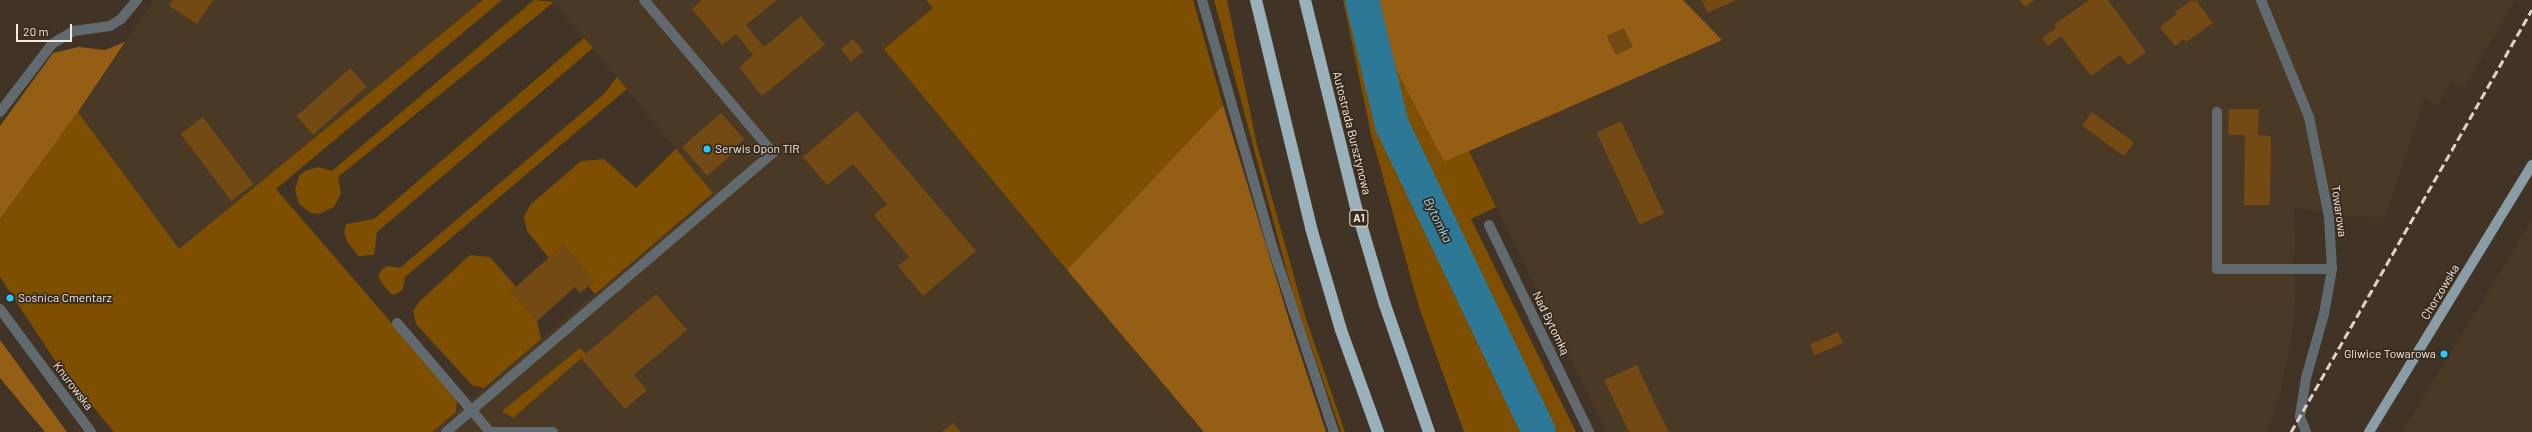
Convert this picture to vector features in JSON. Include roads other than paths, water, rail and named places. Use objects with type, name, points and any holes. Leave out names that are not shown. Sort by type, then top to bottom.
[{"type":"highway","points":[[1256,0],[1311,228],[1342,330],[1378,432]]},
{"type":"highway","name":"Autostrada Bursztynowa","points":[[1305,0],[1355,204],[1385,305],[1429,432]]},
{"type":"main road","name":"Chorzowska","points":[[2369,432],[2532,165]]},
{"type":"street","points":[[0,112],[52,44],[74,31],[110,26],[121,19],[137,0]]},
{"type":"street","points":[[446,432],[773,153],[644,0]]},
{"type":"street","points":[[1202,0],[1271,243],[1334,432]]},
{"type":"street","name":"Towarowa","points":[[2260,0],[2309,117],[2329,216],[2332,269],[2324,314],[2304,386],[2300,417],[2306,432]]},
{"type":"street","points":[[2217,112],[2217,269],[2332,269]]},
{"type":"street","name":"Nad Bytomką","points":[[1489,225],[1589,432]]},
{"type":"street","name":"Knurowska","points":[[0,309],[91,432]]},
{"type":"street","points":[[397,323],[490,432],[553,432]]},
{"type":"waterway","name":"Bytomka","points":[[1362,0],[1392,125],[1539,432]]},
{"type":"railway","points":[[2291,432],[2532,10]]},
{"type":"place","name":"Serwis Opon TIR","points":[[707,149]]},
{"type":"place","name":"Sośnica Cmentarz","points":[[10,298]]},
{"type":"place","name":"Gliwice Towarowa","points":[[2444,354]]}]
